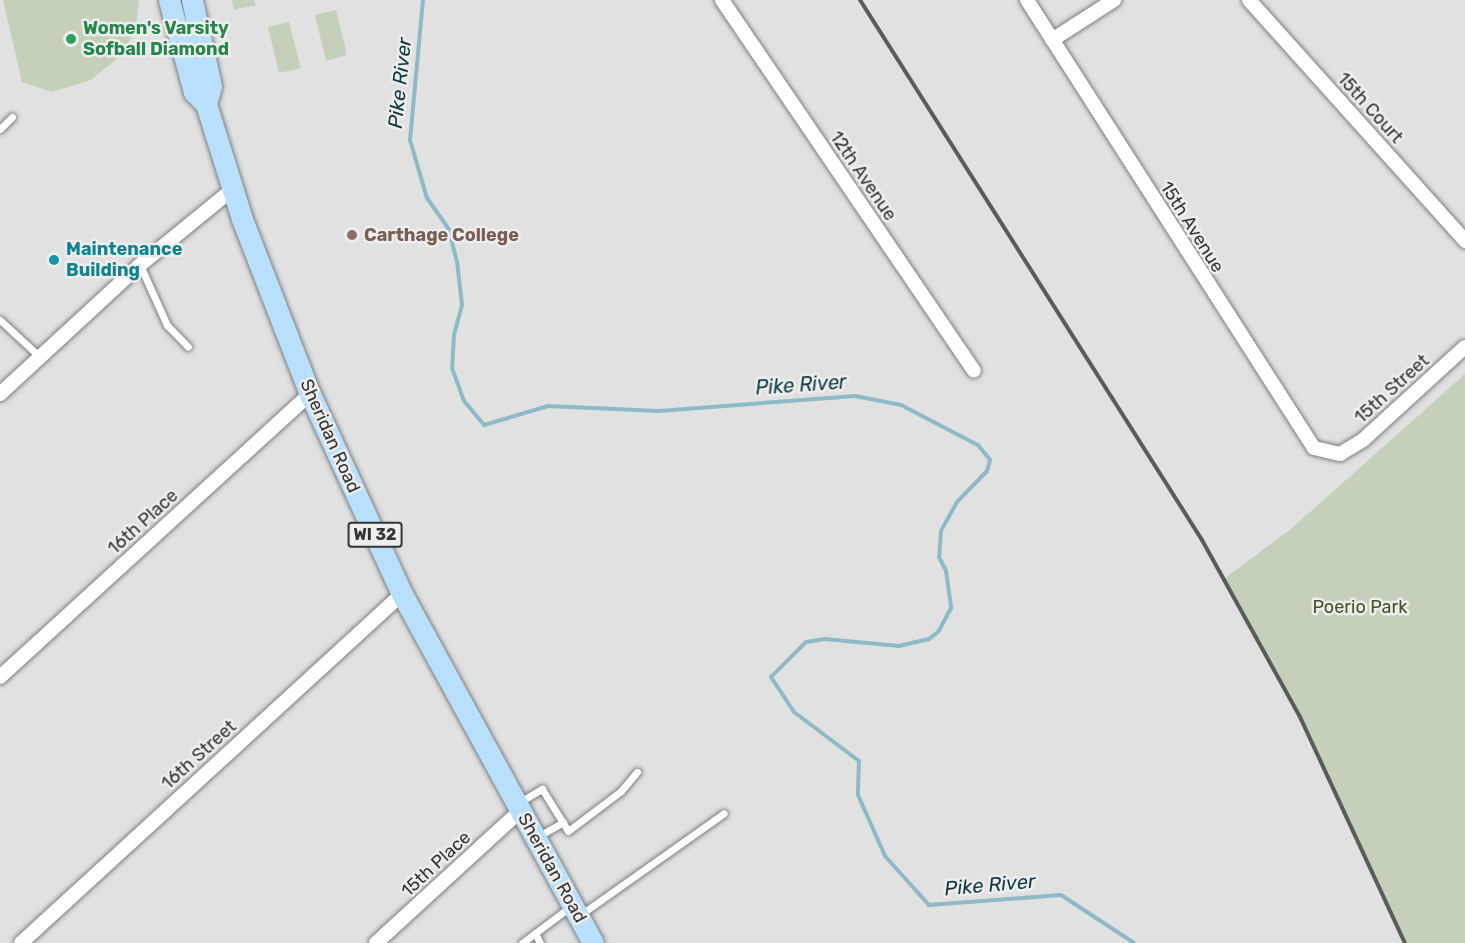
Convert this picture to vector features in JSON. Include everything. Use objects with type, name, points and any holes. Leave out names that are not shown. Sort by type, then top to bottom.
[{"type":"main road","name":"Sheridan Road","points":[[169,0],[194,92],[206,104],[232,189],[310,394],[402,594],[593,943]]},
{"type":"main road","name":"Sheridan Road","points":[[192,0],[211,86],[206,104]]},
{"type":"street","name":"12th Avenue","points":[[722,0],[974,371]]},
{"type":"street","name":"15th Avenue","points":[[1026,0],[1303,435],[1323,452],[1340,454]]},
{"type":"street","points":[[1052,40],[1114,0]]},
{"type":"street","name":"15th Court","points":[[1249,0],[1465,241]]},
{"type":"street","points":[[0,394],[140,265],[232,189]]},
{"type":"street","name":"15th Street","points":[[1340,454],[1363,440],[1465,347]]},
{"type":"street","name":"16th Place","points":[[0,677],[310,394]]},
{"type":"street","name":"16th Street","points":[[21,943],[402,594]]},
{"type":"street","name":"15th Place","points":[[376,943],[518,808]]},
{"type":"lane","points":[[0,129],[12,117]]},
{"type":"lane","points":[[140,265],[167,325],[188,347]]},
{"type":"lane","points":[[0,320],[40,357]]},
{"type":"lane","points":[[518,808],[542,789],[568,831],[621,791],[637,772]]},
{"type":"lane","points":[[522,943],[724,813]]},
{"type":"lane","points":[[535,838],[563,822]]},
{"type":"lane","points":[[535,933],[540,943]]},
{"type":"green space","name":"Women's Varsity Sofball Diamond","points":[[3,0],[139,0],[136,26],[124,53],[91,80],[52,92],[22,82]]},
{"type":"green space","points":[[232,0],[254,0],[256,5],[234,10]]},
{"type":"green space","points":[[336,10],[347,55],[326,61],[315,15]]},
{"type":"green space","points":[[289,22],[301,68],[279,73],[268,27]]},
{"type":"green space","name":"Poerio Park","points":[[1465,374],[1465,943],[1405,943],[1300,717],[1224,579],[1292,528]]},
{"type":"waterway","name":"Pike River","points":[[423,0],[410,140],[427,198],[449,230],[457,261],[462,305],[454,334],[452,368],[464,401],[484,425],[548,406],[659,411],[855,396],[901,405],[978,445],[990,460],[987,471],[957,502],[941,531],[939,557],[946,571],[951,608],[939,631],[929,639],[899,646],[825,639],[806,642],[771,677],[794,712],[859,761],[858,795],[885,856],[929,905],[1061,895],[1134,943]]},
{"type":"railway","points":[[860,0],[1202,540],[1300,717],[1405,943]]},
{"type":"place","name":"Women's Varsity Sofball Diamond","points":[[71,39]]},
{"type":"place","name":"Carthage College","points":[[352,235]]},
{"type":"place","name":"Maintenance Building","points":[[54,260]]}]
